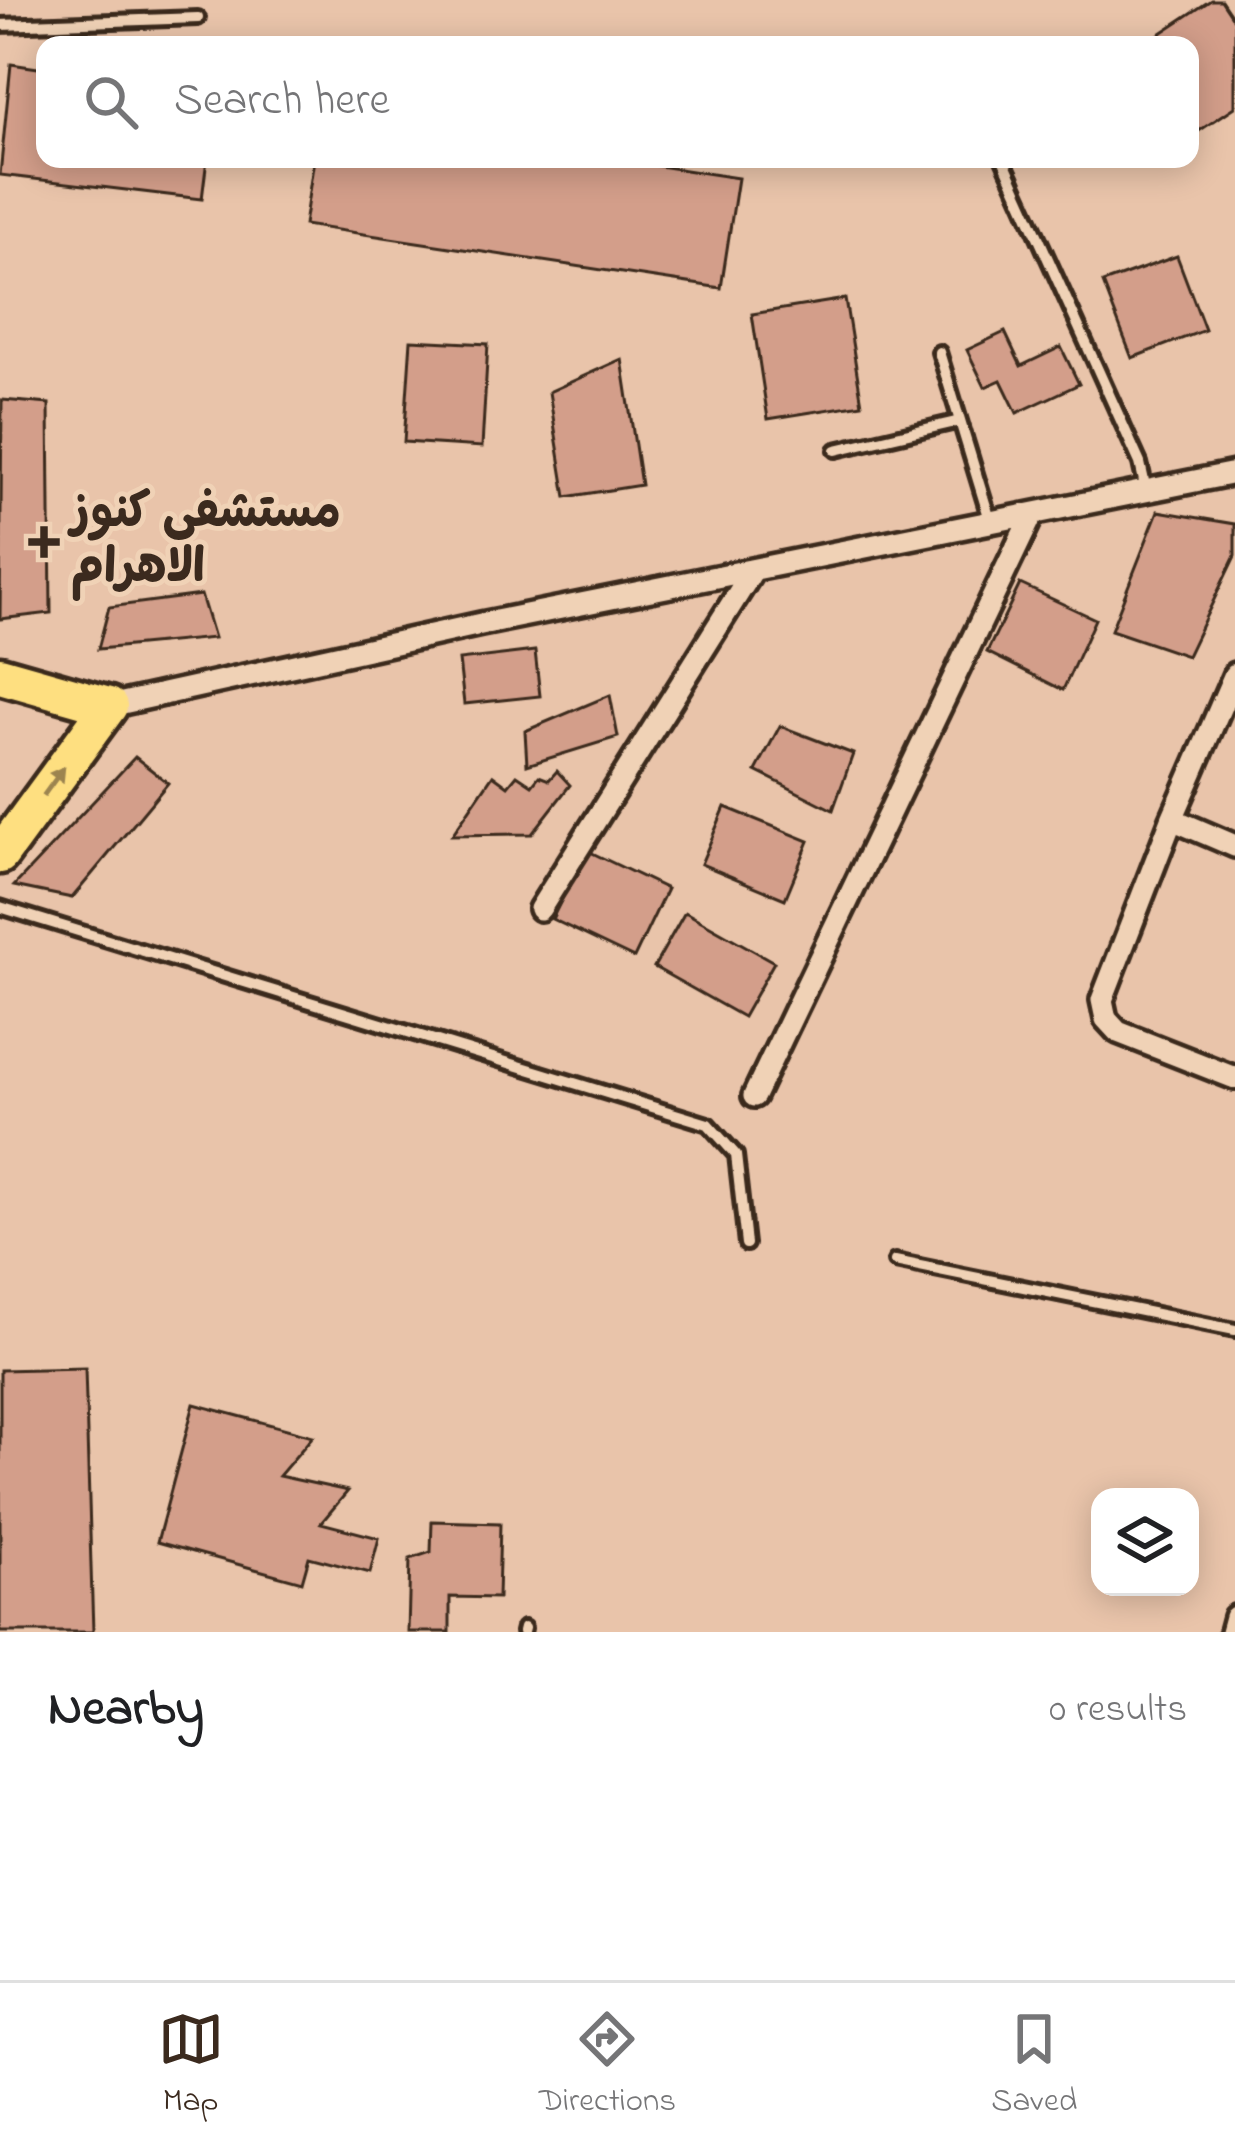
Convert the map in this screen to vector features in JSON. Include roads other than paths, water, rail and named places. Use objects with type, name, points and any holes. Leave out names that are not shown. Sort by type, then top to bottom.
[{"type":"highway","points":[[0,675],[109,706],[0,855]]},
{"type":"street","points":[[109,706],[481,624],[1235,473]]},
{"type":"street","points":[[754,1096],[1032,515]]},
{"type":"street","points":[[541,909],[753,571]]},
{"type":"street","points":[[1235,674],[1103,992],[1102,1011],[1118,1032],[1235,1078]]},
{"type":"street","points":[[1172,819],[1235,846]]},
{"type":"street","points":[[1231,1632],[1235,1617]]},
{"type":"lane","points":[[0,25],[198,18]]},
{"type":"lane","points":[[1007,168],[1140,463],[1146,490]]},
{"type":"lane","points":[[939,352],[992,523]]},
{"type":"lane","points":[[836,450],[960,421]]},
{"type":"lane","points":[[0,907],[708,1124],[736,1155],[746,1244]]},
{"type":"lane","points":[[895,1261],[1235,1330]]},
{"type":"place","name":"مستشفى كنوز الاهرام","points":[[44,542]]}]
